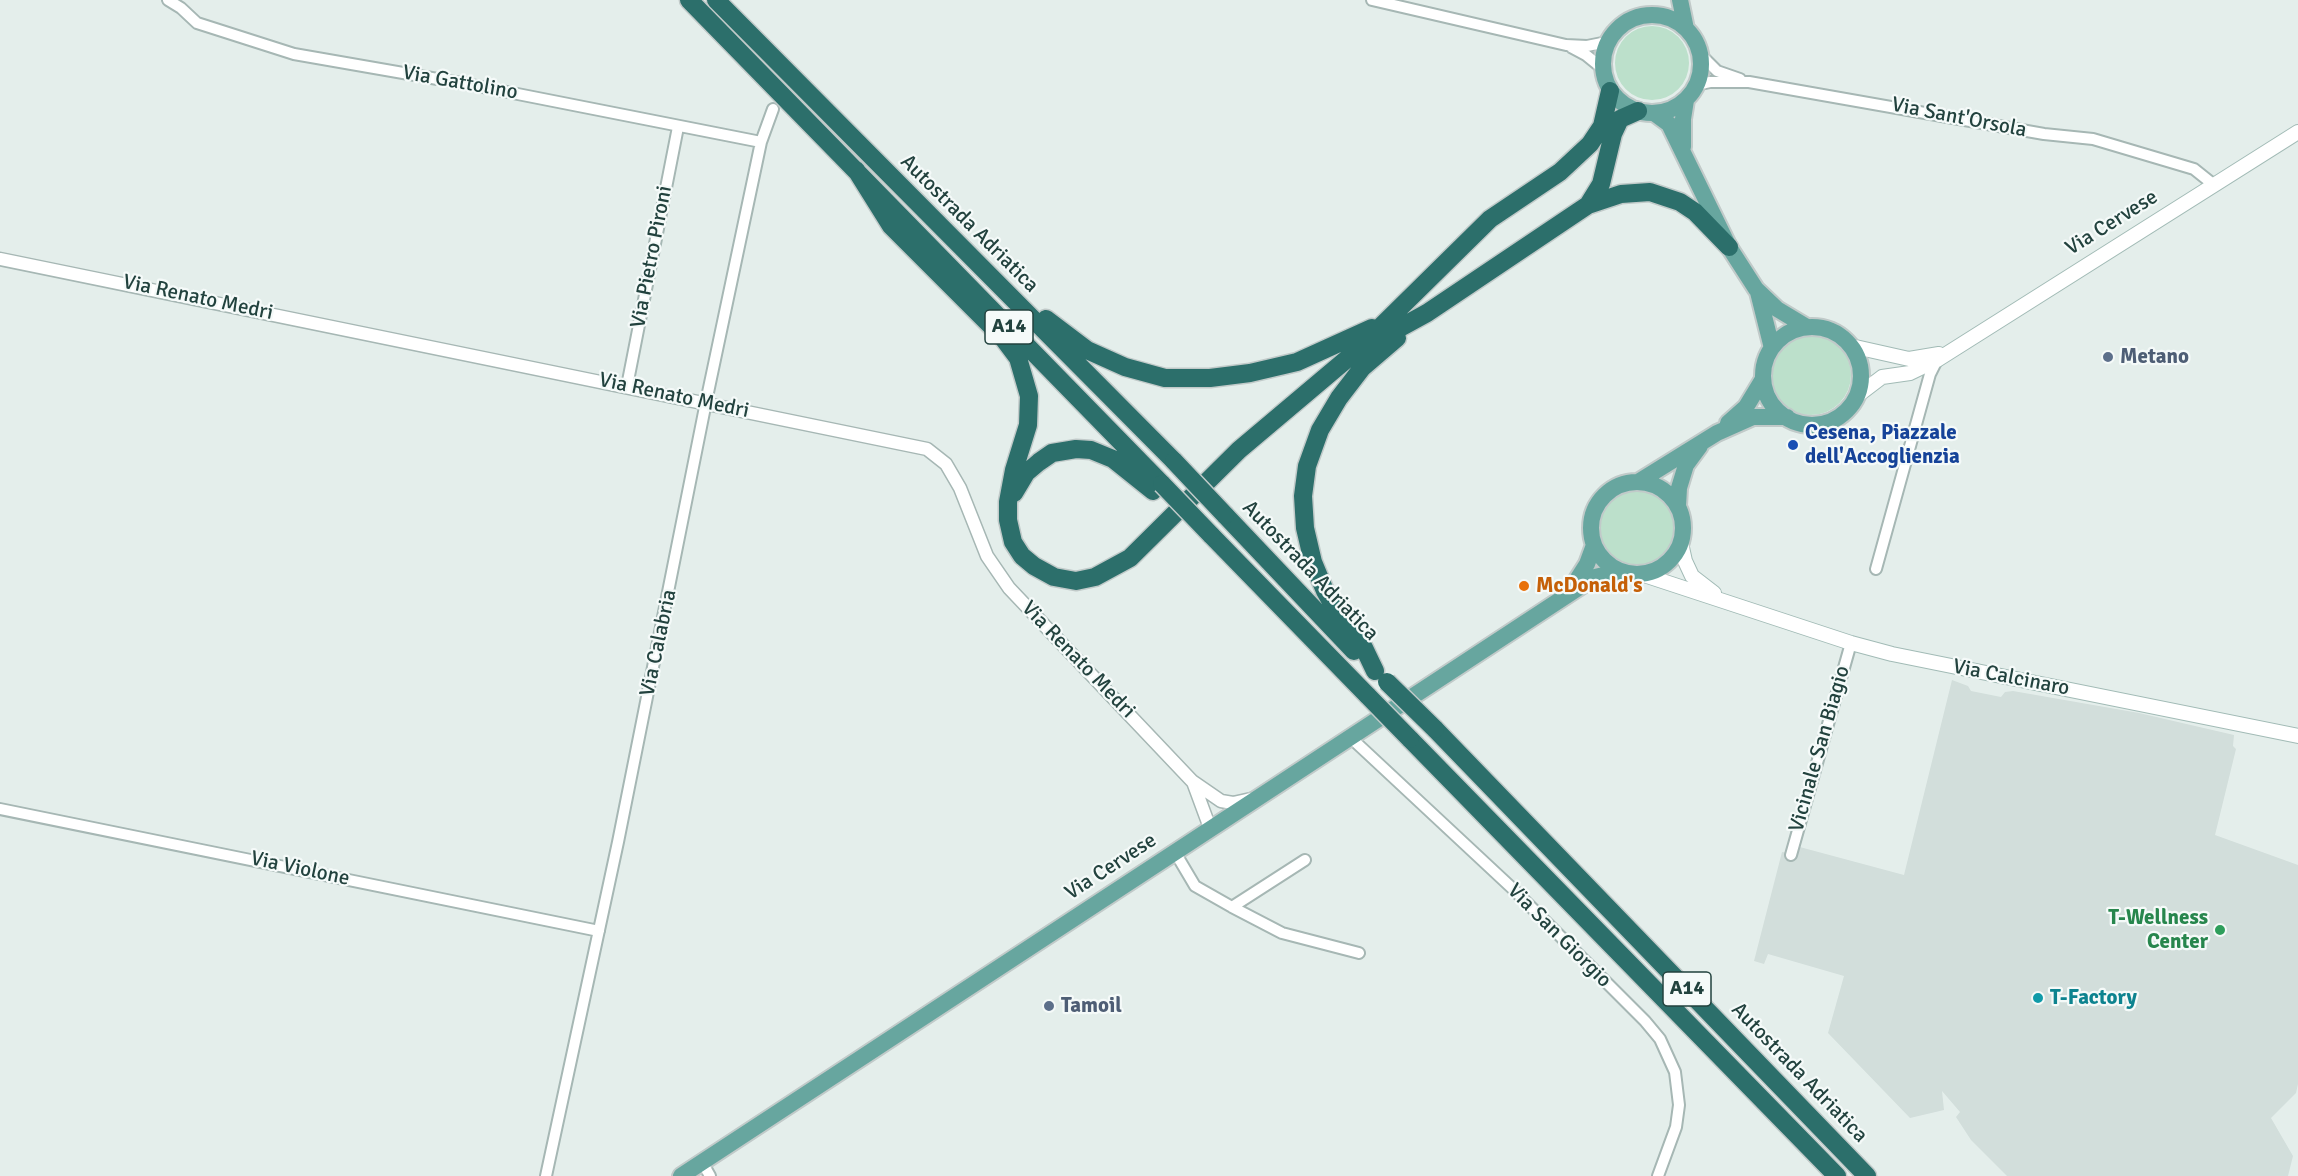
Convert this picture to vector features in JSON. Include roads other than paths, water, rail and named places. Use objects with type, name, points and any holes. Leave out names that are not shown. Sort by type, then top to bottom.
[{"type":"highway","name":"Autostrada Adriatica","points":[[689,0],[856,170],[1158,489],[1368,696],[1836,1176]]},
{"type":"highway","name":"Autostrada Adriatica","points":[[716,0],[1174,461],[1334,631],[1435,729],[1867,1176]]},
{"type":"highway","points":[[856,170],[891,226],[1003,338],[1018,358],[1029,396],[1028,425],[1014,470],[1008,502],[1008,520],[1013,542],[1022,556],[1034,566],[1054,577],[1076,581],[1095,578],[1114,570],[1130,558],[1239,450],[1354,353],[1490,219],[1560,172],[1590,144],[1602,126],[1610,91]]},
{"type":"highway","points":[[1588,205],[1601,184],[1613,134],[1620,119],[1646,112]]},
{"type":"highway","points":[[1354,353],[1427,313],[1588,205],[1636,192],[1666,195],[1695,212],[1729,247]]},
{"type":"highway","points":[[962,249],[984,261],[1055,327],[1087,350],[1125,367],[1165,378],[1230,376],[1297,362],[1389,320]]},
{"type":"highway","points":[[1381,676],[1364,648],[1342,621],[1325,591],[1313,562],[1305,528],[1303,496],[1307,466],[1320,430],[1362,368],[1427,313]]},
{"type":"highway","points":[[1008,502],[1026,473],[1039,462],[1052,453],[1076,449],[1091,450],[1113,459],[1158,489]]},
{"type":"main road","points":[[1660,0],[1644,15],[1622,24],[1607,42],[1602,68],[1610,91],[1618,100],[1670,124],[1729,247],[1756,289],[1777,309],[1807,327]]},
{"type":"main road","points":[[1646,112],[1676,107],[1686,100],[1696,85],[1701,65],[1700,54],[1686,29],[1680,0]]},
{"type":"main road","points":[[1644,15],[1666,18],[1686,29]]},
{"type":"main road","points":[[1684,157],[1683,119],[1686,100]]},
{"type":"main road","name":"Via Cervese","points":[[1857,396],[1881,377],[1910,373],[1937,360],[2298,132]]},
{"type":"main road","points":[[1756,289],[1772,348]]},
{"type":"main road","points":[[1807,327],[1824,328],[1839,335],[1851,346],[1861,370],[1857,396],[1847,411],[1826,423],[1800,423],[1786,417],[1775,408],[1767,394],[1763,379],[1765,363],[1772,348],[1787,334],[1807,327]]},
{"type":"main road","name":"Via Cervese","points":[[1851,346],[1909,359],[1950,351]]},
{"type":"main road","points":[[1678,506],[1662,488],[1638,482],[1625,483],[1603,496],[1592,519],[1594,545],[1609,565],[1620,571],[1641,574],[1666,565],[1681,543],[1684,524],[1678,506],[1679,488],[1686,465],[1712,436],[1746,407],[1763,379]]},
{"type":"main road","points":[[1638,482],[1712,436],[1753,417],[1786,417]]},
{"type":"main road","name":"Via Calcinaro","points":[[1681,543],[1685,561],[1692,576],[1704,588],[1728,601]]},
{"type":"main road","name":"Via Cervese","points":[[1566,595],[1587,564],[1594,545]]},
{"type":"main road","name":"Via Cervese","points":[[681,1176],[706,1169],[1210,828],[1566,595],[1595,577],[1620,571]]},
{"type":"main road","name":"Via Calcinaro","points":[[1641,574],[1851,643],[1892,654],[2298,736]]},
{"type":"street","name":"Via Gattolino","points":[[168,0],[197,23],[294,54],[472,85],[761,142]]},
{"type":"street","points":[[1372,0],[1566,45],[1587,46],[1607,42]]},
{"type":"street","points":[[1566,45],[1586,55],[1602,68]]},
{"type":"street","points":[[1700,54],[1717,71],[1749,81]]},
{"type":"street","name":"Via Sant'Orsola","points":[[1696,85],[1710,82],[1749,81],[2044,134],[2093,139],[2194,169],[2214,185]]},
{"type":"street","name":"Via Calabria","points":[[546,1176],[599,932],[761,142],[773,110]]},
{"type":"street","name":"Via Pietro Pironi","points":[[627,386],[678,127]]},
{"type":"street","name":"Via Renato Medri","points":[[0,259],[927,449],[946,464],[956,480],[987,556],[1009,588],[1192,781],[1221,801],[1233,803],[1255,798]]},
{"type":"street","points":[[1876,569],[1925,391],[1937,360]]},
{"type":"street","points":[[1910,373],[1925,391]]},
{"type":"street","name":"Vicinale San Biagio","points":[[1791,855],[1851,643]]},
{"type":"street","name":"Via San Giorgio","points":[[1350,737],[1513,889],[1645,1021],[1660,1039],[1675,1072],[1679,1105],[1676,1126],[1658,1176]]},
{"type":"street","name":"Via Renato Medri","points":[[1192,781],[1210,828]]},
{"type":"street","name":"Via Violone","points":[[0,809],[599,932]]},
{"type":"street","points":[[1178,850],[1179,859],[1195,886],[1232,907],[1282,933],[1359,952]]},
{"type":"street","points":[[1232,907],[1305,860]]},
{"type":"place","name":"Metano","points":[[2108,357]]},
{"type":"place","name":"Cesena, Piazzale dell'Accoglienzia","points":[[1793,445]]},
{"type":"place","name":"McDonald's","points":[[1524,586]]},
{"type":"place","name":"T-Wellness Center","points":[[2220,930]]},
{"type":"place","name":"T-Factory","points":[[2038,998]]},
{"type":"place","name":"Tamoil","points":[[1049,1006]]}]
